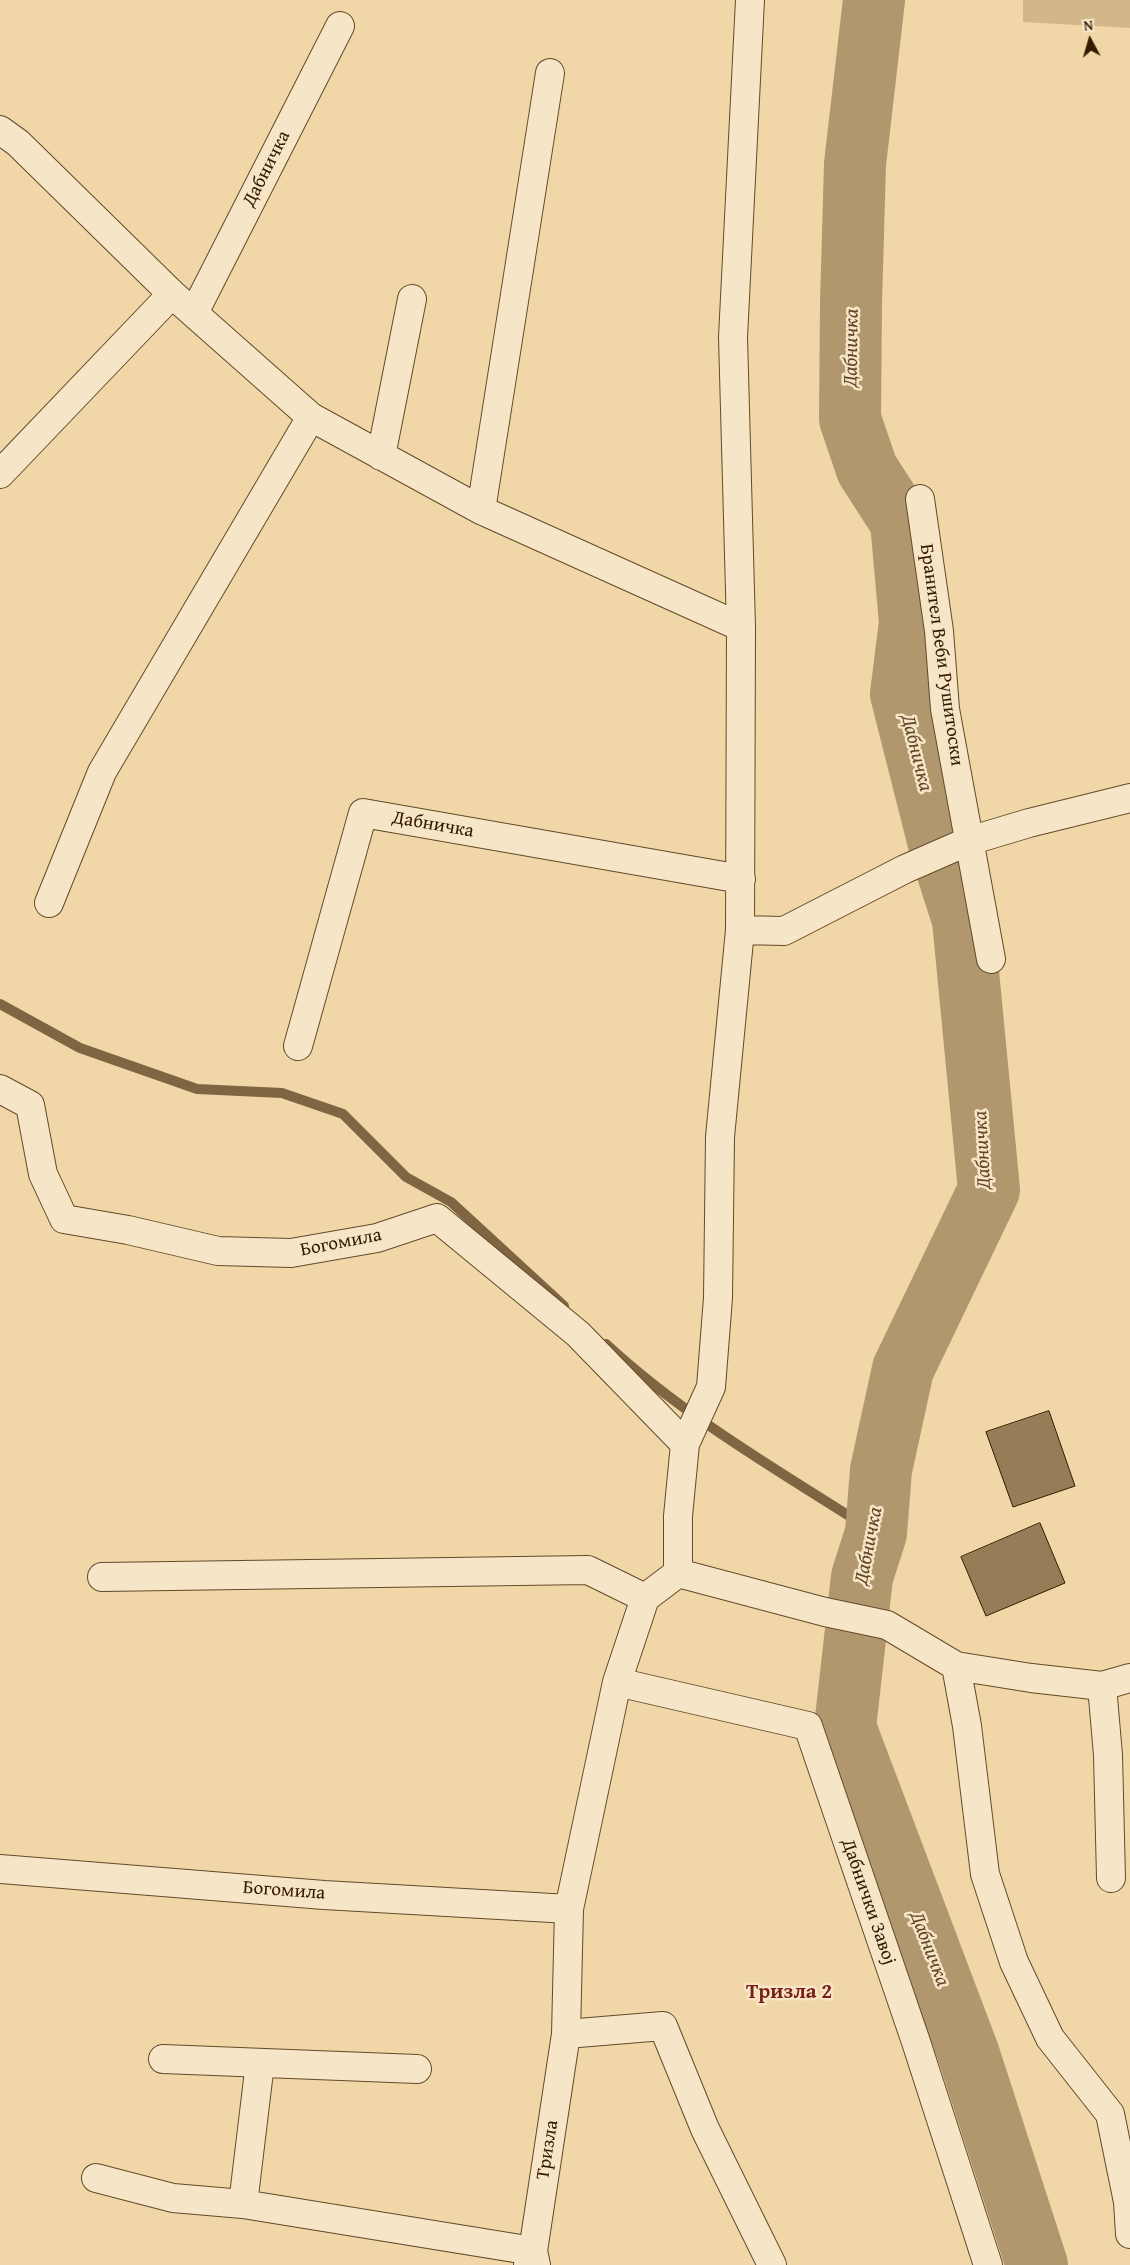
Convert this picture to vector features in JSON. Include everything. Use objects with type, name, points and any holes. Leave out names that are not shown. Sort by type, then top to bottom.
[{"type":"street","points":[[678,1573],[678,1516],[684,1444],[711,1387],[718,1298],[720,1136],[740,930],[741,627],[733,337],[750,0]]},
{"type":"street","name":"Дабничка","points":[[194,313],[340,26]]},
{"type":"street","points":[[481,510],[550,73]]},
{"type":"street","points":[[0,130],[18,142],[172,294],[311,417],[481,510],[741,627]]},
{"type":"street","points":[[0,474],[172,294]]},
{"type":"street","points":[[381,456],[412,299]]},
{"type":"street","points":[[49,903],[102,772],[311,417]]},
{"type":"street","name":"Бранител Веби Рушитоски","points":[[920,499],[938,631],[945,709],[991,959]]},
{"type":"street","points":[[740,930],[784,931],[905,869],[969,841],[1029,823],[1130,798]]},
{"type":"street","name":"Дабничка","points":[[298,1046],[363,813],[741,879]]},
{"type":"street","name":"Богомила","points":[[0,1089],[30,1105],[43,1174],[64,1219],[128,1230],[218,1251],[291,1253],[377,1238],[437,1218],[578,1334],[684,1444]]},
{"type":"street","points":[[102,1576],[588,1570],[645,1598]]},
{"type":"street","points":[[678,1573],[645,1598],[617,1682],[569,1909],[566,2034],[663,2026],[705,2129],[772,2265]]},
{"type":"street","points":[[678,1573],[825,1612],[887,1625],[956,1666],[1031,1678],[1102,1686],[1130,1678]]},
{"type":"street","points":[[956,1666],[967,1726],[985,1874],[1014,1962],[1050,2038],[1110,2114],[1128,2202],[1130,2234]]},
{"type":"street","name":"Дабнички Завој","points":[[617,1682],[808,1726],[916,2042],[988,2265]]},
{"type":"street","points":[[1102,1686],[1108,1754],[1111,1878]]},
{"type":"street","name":"Богомила","points":[[0,1869],[324,1895],[569,1909]]},
{"type":"street","name":"Тризла","points":[[532,2260],[566,2034]]},
{"type":"street","points":[[163,2059],[417,2069]]},
{"type":"street","points":[[243,2204],[260,2063]]},
{"type":"street","points":[[96,2178],[173,2198],[243,2204],[532,2260]]},
{"type":"shaded area","points":[[1023,0],[1130,0],[1130,28],[1023,22]]},
{"type":"building","points":[[1049,1411],[1075,1486],[1013,1507],[986,1432]]},
{"type":"building","points":[[1040,1523],[1065,1583],[986,1616],[961,1557]]},
{"type":"waterway","name":"Дабничка","points":[[874,0],[855,164],[850,419],[867,469],[901,522],[910,622],[901,694],[940,848],[963,920],[989,1190],[903,1369],[881,1470],[876,1533],[862,1577],[845,1727],[969,2055],[1037,2265]]},
{"type":"waterway","points":[[0,1004],[80,1048],[197,1089],[282,1093],[343,1114],[406,1177],[451,1202],[564,1306]]},
{"type":"waterway","points":[[606,1344],[669,1397],[737,1445],[876,1533]]},
{"type":"district","name":"Тризла 2","points":[[789,1993]]}]
